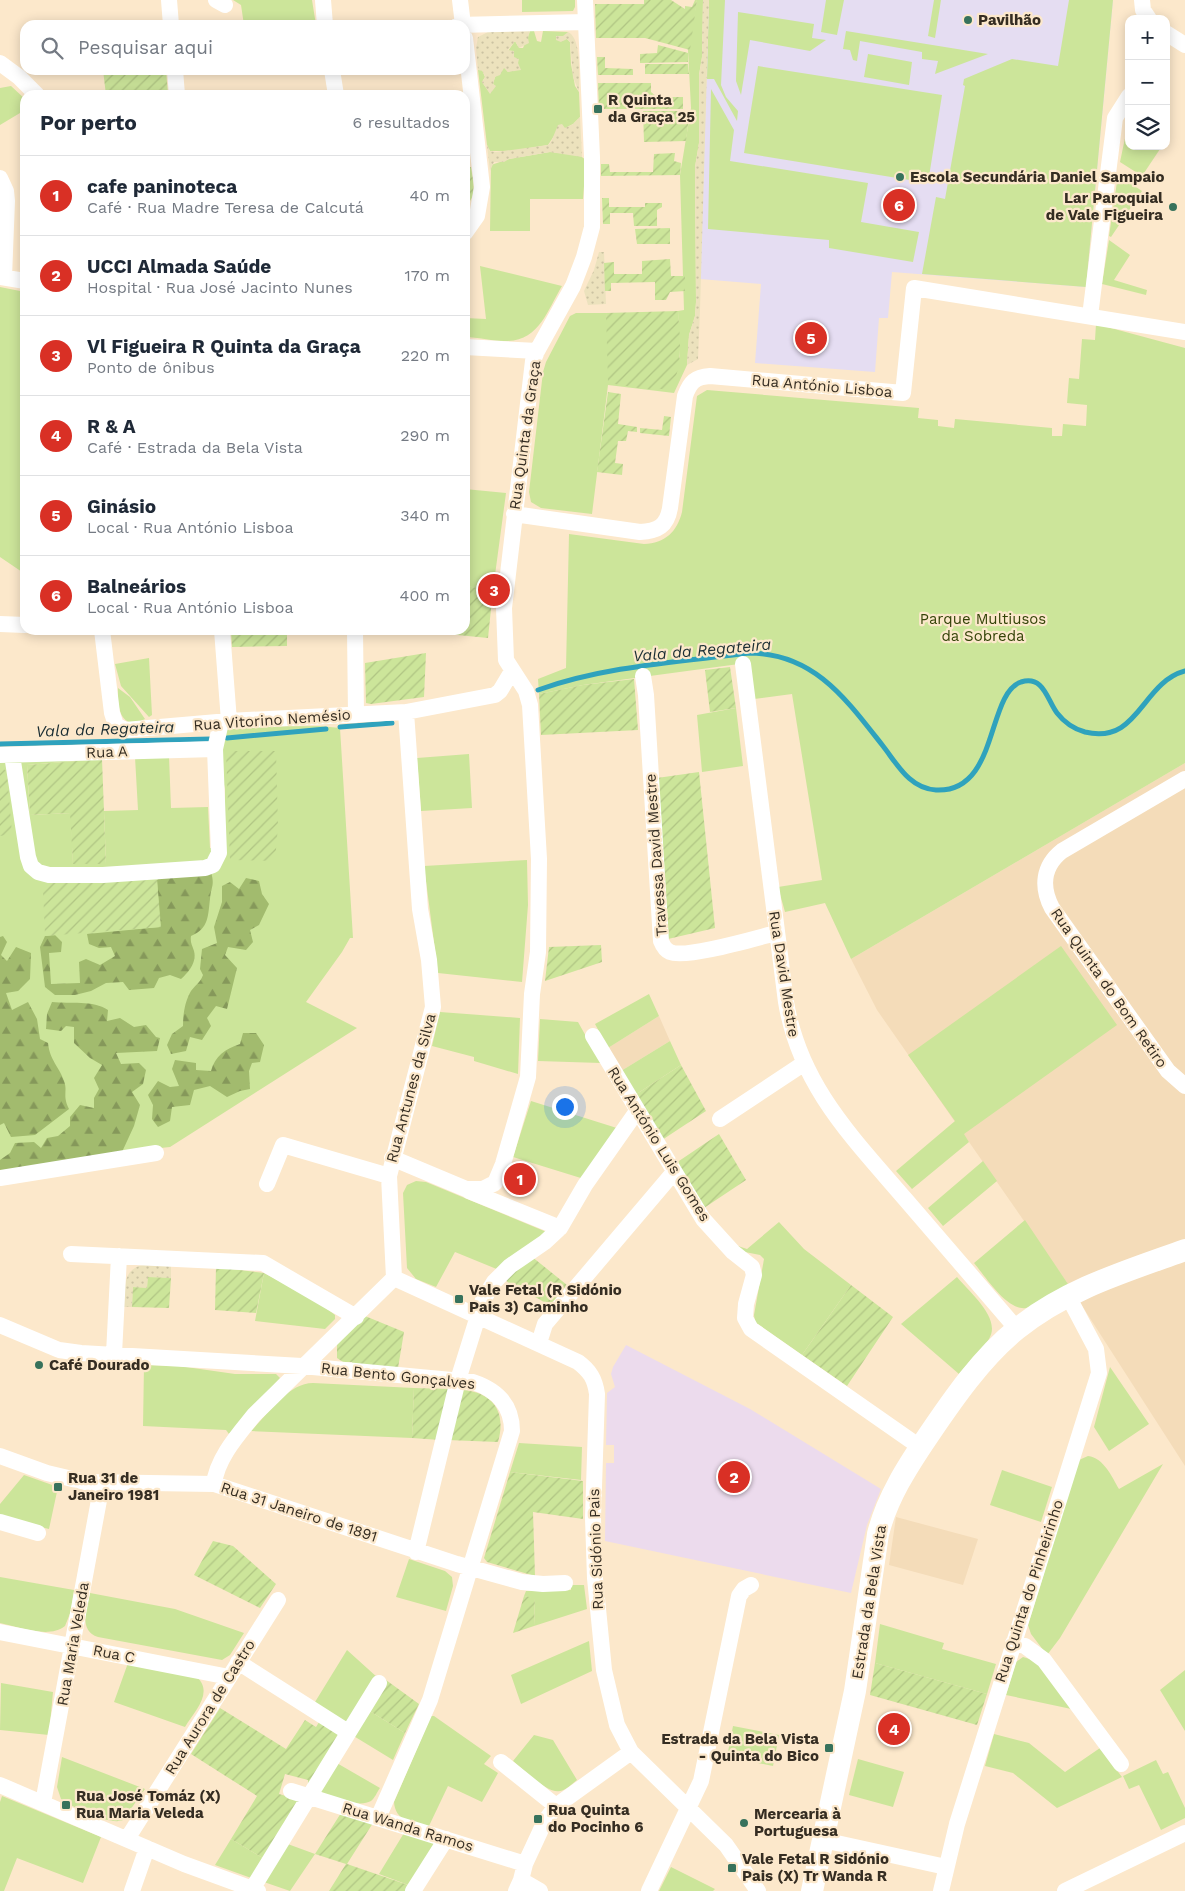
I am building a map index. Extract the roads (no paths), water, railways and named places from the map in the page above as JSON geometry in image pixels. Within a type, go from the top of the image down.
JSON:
[{"type":"street","points":[[169,0],[171,20]]},
{"type":"street","points":[[323,0],[325,20]]},
{"type":"street","points":[[460,0],[462,20]]},
{"type":"street","name":"Rua Quinta da Graça","points":[[466,1189],[483,1189],[495,1183],[503,1164],[528,1077],[532,994],[538,952],[539,859],[530,705],[526,691],[506,660],[504,615],[531,372],[537,351],[573,286],[592,227],[592,157],[586,0]]},
{"type":"street","points":[[1142,0],[1146,15]]},
{"type":"street","points":[[470,25],[586,22]]},
{"type":"street","points":[[1170,38],[1185,46]]},
{"type":"street","points":[[0,63],[19,76],[32,90]]},
{"type":"street","points":[[175,75],[177,90]]},
{"type":"street","points":[[333,75],[335,90]]},
{"type":"street","points":[[469,75],[482,187],[477,216],[470,226]]},
{"type":"street","points":[[1090,316],[1115,118],[1125,102]]},
{"type":"street","points":[[0,178],[6,191],[2,277],[20,280]]},
{"type":"street","name":"Rua António Lisboa","points":[[514,514],[640,532],[652,531],[663,527],[668,518],[670,508],[685,396],[689,384],[698,377],[710,376],[903,393],[914,288],[1185,332]]},
{"type":"street","points":[[470,347],[537,351]]},
{"type":"street","points":[[0,624],[20,625]]},
{"type":"street","name":"Rua Vitorino Nemésio","points":[[103,635],[112,713],[116,726],[125,730],[225,722],[406,712],[495,695],[500,691],[512,671]]},
{"type":"street","points":[[6,755],[28,857],[32,866],[38,872],[50,875],[103,875],[213,865],[218,853],[214,749],[225,722],[222,635]]},
{"type":"street","points":[[355,635],[356,714]]},
{"type":"street","name":"Rua David Mestre","points":[[743,664],[776,933],[789,1021],[803,1064],[830,1109],[1017,1329]]},
{"type":"street","name":"Travessa David Mestre","points":[[642,676],[646,695],[661,941],[664,947],[668,952],[686,954],[776,933]]},
{"type":"street","name":"Rua Antunes da Silva","points":[[394,1278],[389,1176],[392,1158],[433,1008],[429,960],[420,910],[406,712]]},
{"type":"street","name":"Rua A","points":[[6,755],[214,749]]},
{"type":"street","name":"Rua Quinta do Bom Retiro","points":[[1185,779],[1062,851],[1050,865],[1044,882],[1045,891],[1052,908],[1168,1071],[1185,1086]]},
{"type":"street","name":"Rua António Luis Gomes","points":[[593,1036],[704,1219],[733,1252],[752,1266],[754,1274],[746,1304],[745,1318],[751,1329],[920,1447]]},
{"type":"street","points":[[720,1119],[803,1064]]},
{"type":"street","points":[[416,1552],[458,1380],[483,1300],[494,1282],[510,1266],[545,1242],[560,1228],[585,1185],[637,1111]]},
{"type":"street","points":[[267,1184],[283,1145],[389,1176]]},
{"type":"street","points":[[0,1178],[156,1153]]},
{"type":"street","points":[[392,1158],[560,1228]]},
{"type":"street","points":[[539,1344],[545,1324],[674,1172]]},
{"type":"street","name":"Estrada da Bela Vista","points":[[812,1891],[855,1691],[882,1518],[898,1483],[920,1447],[962,1390],[1017,1329],[1068,1296],[1103,1280],[1185,1250]]},
{"type":"street","points":[[71,1254],[263,1263],[356,1317]]},
{"type":"street","points":[[114,1354],[119,1256]]},
{"type":"street","points":[[214,1484],[218,1465],[239,1434],[302,1366],[356,1317],[394,1278]]},
{"type":"street","name":"Rua Sidónio Pais","points":[[394,1278],[578,1362],[588,1370],[595,1382],[594,1548],[604,1670],[617,1724],[631,1752],[726,1845],[758,1891]]},
{"type":"street","name":"Rua Quinta do Pinheirinho","points":[[941,1891],[956,1824],[1098,1373],[1096,1348],[1068,1296]]},
{"type":"street","name":"Rua Bento Gonçalves","points":[[0,1325],[59,1350],[302,1366],[458,1380],[487,1386],[507,1406],[512,1418],[512,1431],[430,1700],[378,1818]]},
{"type":"street","name":"Rua 31 Janeiro de 1891","points":[[0,1456],[66,1478],[102,1484],[214,1484],[416,1552],[522,1582],[543,1584],[565,1583]]},
{"type":"street","name":"Rua Maria Veleda","points":[[43,1803],[102,1484]]},
{"type":"street","points":[[0,1522],[38,1532]]},
{"type":"street","points":[[649,1891],[701,1781],[739,1596],[744,1589],[751,1585]]},
{"type":"street","name":"Rua Aurora de Castro","points":[[127,1839],[278,1600]]},
{"type":"street","name":"Rua C","points":[[0,1632],[229,1677]]},
{"type":"street","points":[[1013,1643],[1025,1646],[1044,1660],[1121,1764]]},
{"type":"street","points":[[238,1662],[348,1732]]},
{"type":"street","points":[[0,1785],[147,1848],[254,1890],[309,1796],[379,1683]]},
{"type":"street","points":[[521,1878],[545,1822],[556,1806],[631,1752]]},
{"type":"street","points":[[501,1762],[556,1806]]},
{"type":"street","name":"Rua Wanda Ramos","points":[[291,1791],[446,1839],[521,1878],[540,1891]]},
{"type":"street","points":[[1066,1891],[1185,1833]]},
{"type":"street","points":[[413,1891],[446,1839]]},
{"type":"street","points":[[823,1840],[946,1867]]},
{"type":"street","points":[[132,1891],[147,1848]]},
{"type":"waterway","name":"Vala da Regateira","points":[[538,690],[589,675],[642,666],[749,653],[772,655],[792,661],[810,670],[826,682],[856,712],[899,768],[911,780],[927,789],[936,790],[956,787],[971,776],[989,742],[1002,704],[1010,690],[1021,682],[1029,681],[1040,685],[1057,713],[1070,725],[1085,732],[1103,734],[1117,730],[1129,722],[1158,687],[1170,678],[1185,671]]},
{"type":"waterway","points":[[340,727],[392,723]]},
{"type":"waterway","points":[[227,738],[326,729]]},
{"type":"waterway","name":"Vala da Regateira","points":[[0,744],[211,739]]},
{"type":"place","name":"Pavilhão","points":[[968,20]]},
{"type":"place","name":"R Quinta da Graça 25","points":[[598,109]]},
{"type":"place","name":"Escola Secundária Daniel Sampaio","points":[[900,177]]},
{"type":"place","name":"Balneários","points":[[899,205]]},
{"type":"place","name":"Lar Paroquial de Vale Figueira","points":[[1173,207]]},
{"type":"place","name":"Ginásio","points":[[811,338]]},
{"type":"place","name":"Vl Figueira R Quinta da Graça","points":[[494,590]]},
{"type":"place","name":"cafe paninoteca","points":[[520,1179]]},
{"type":"place","name":"Vale Fetal (R Sidónio Pais 3) Caminho","points":[[459,1299]]},
{"type":"place","name":"Café Dourado","points":[[39,1365]]},
{"type":"place","name":"UCCI Almada Saúde","points":[[734,1477]]},
{"type":"place","name":"Rua 31 de Janeiro 1981","points":[[58,1487]]},
{"type":"place","name":"R & A","points":[[894,1729]]},
{"type":"place","name":"Estrada da Bela Vista - Quinta do Bico","points":[[829,1748]]},
{"type":"place","name":"Rua José Tomáz (X) Rua Maria Veleda","points":[[66,1805]]},
{"type":"place","name":"Rua Quinta do Pocinho 6","points":[[538,1819]]},
{"type":"place","name":"Mercearia à Portuguesa","points":[[744,1823]]},
{"type":"place","name":"Vale Fetal R Sidónio Pais (X) Tr Wanda R","points":[[732,1868]]},
{"type":"park label","name":"Parque Multiusos da Sobreda","points":[[983,628]]}]
